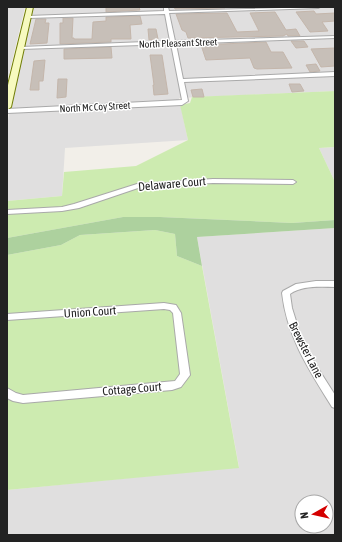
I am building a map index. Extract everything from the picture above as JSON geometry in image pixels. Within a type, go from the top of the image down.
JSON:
[{"type":"street","points":[[7,107],[8,92],[21,48],[30,7]]},
{"type":"street","points":[[28,17],[166,10],[318,7]]},
{"type":"street","points":[[166,10],[181,81],[335,74]]},
{"type":"street","name":"North Pleasant Street","points":[[21,48],[335,37]]},
{"type":"street","name":"North Mc Coy Street","points":[[7,111],[183,102],[185,99],[181,81]]},
{"type":"street","name":"Delaware Court","points":[[7,212],[62,209],[76,206],[137,186],[155,184],[220,180],[293,182]]},
{"type":"street","name":"Brewster Lane","points":[[335,284],[299,286],[291,288],[286,293],[287,308],[291,324],[308,359],[335,404]]},
{"type":"street","name":"Union Court","points":[[7,317],[164,306],[173,308]]},
{"type":"street","name":"Cottage Court","points":[[7,392],[13,397],[23,399],[172,386],[178,384],[185,374],[177,313],[173,308]]},
{"type":"shaded area","points":[[7,7],[25,7],[7,82]]},
{"type":"shaded area","points":[[32,7],[335,7],[335,91],[179,98],[188,140],[65,148],[62,196],[7,201],[7,125]]},
{"type":"shaded area","points":[[335,147],[335,182],[319,148]]},
{"type":"shaded area","points":[[335,228],[335,535],[7,535],[7,490],[239,467],[197,237]]},
{"type":"green space","points":[[335,91],[335,147],[319,148],[335,182],[335,220],[292,223],[160,217],[123,217],[7,238],[7,201],[62,196],[64,172],[136,166],[188,140],[180,105],[190,103],[192,97]]},
{"type":"green space","points":[[123,217],[160,217],[292,223],[335,220],[335,228],[197,237],[202,266],[177,256],[175,234],[155,230],[80,235],[61,245],[7,255],[7,238]]},
{"type":"green space","points":[[155,230],[175,234],[177,256],[202,266],[239,468],[7,490],[7,255],[61,245],[80,235]]},
{"type":"building","points":[[106,7],[139,7],[140,10],[106,12]]},
{"type":"building","points":[[174,7],[224,7],[225,8],[175,9]]},
{"type":"building","points":[[314,11],[316,14],[335,13],[335,21],[322,22],[328,31],[310,32],[296,12]]},
{"type":"building","points":[[275,12],[286,30],[296,29],[300,36],[288,36],[287,34],[283,36],[188,38],[186,32],[182,30],[176,14],[227,13],[237,32],[259,31],[250,13]]},
{"type":"building","points":[[140,16],[142,24],[130,25],[131,39],[111,39],[111,42],[60,44],[60,23],[63,23],[63,18],[73,18],[72,38],[92,39],[93,22],[106,21],[106,17]]},
{"type":"building","points":[[36,19],[46,19],[45,23],[49,23],[47,43],[30,44]]},
{"type":"building","points":[[148,29],[156,29],[158,39],[149,40]]},
{"type":"building","points":[[291,41],[304,41],[308,47],[296,48]]},
{"type":"building","points":[[266,42],[271,52],[283,52],[292,68],[257,69],[254,68],[250,58],[206,60],[201,45]]},
{"type":"building","points":[[111,47],[112,58],[64,59],[64,49]]},
{"type":"building","points":[[335,48],[335,66],[321,67],[311,49]]},
{"type":"building","points":[[150,55],[162,55],[168,94],[154,95]]},
{"type":"building","points":[[45,60],[43,81],[39,81],[39,90],[30,90],[34,61]]},
{"type":"building","points":[[316,64],[320,71],[310,72],[306,65]]},
{"type":"building","points":[[58,79],[67,79],[66,97],[57,98]]},
{"type":"building","points":[[289,84],[300,84],[304,91],[292,92]]},
{"type":"building","points":[[202,89],[204,97],[193,97],[191,90]]}]
